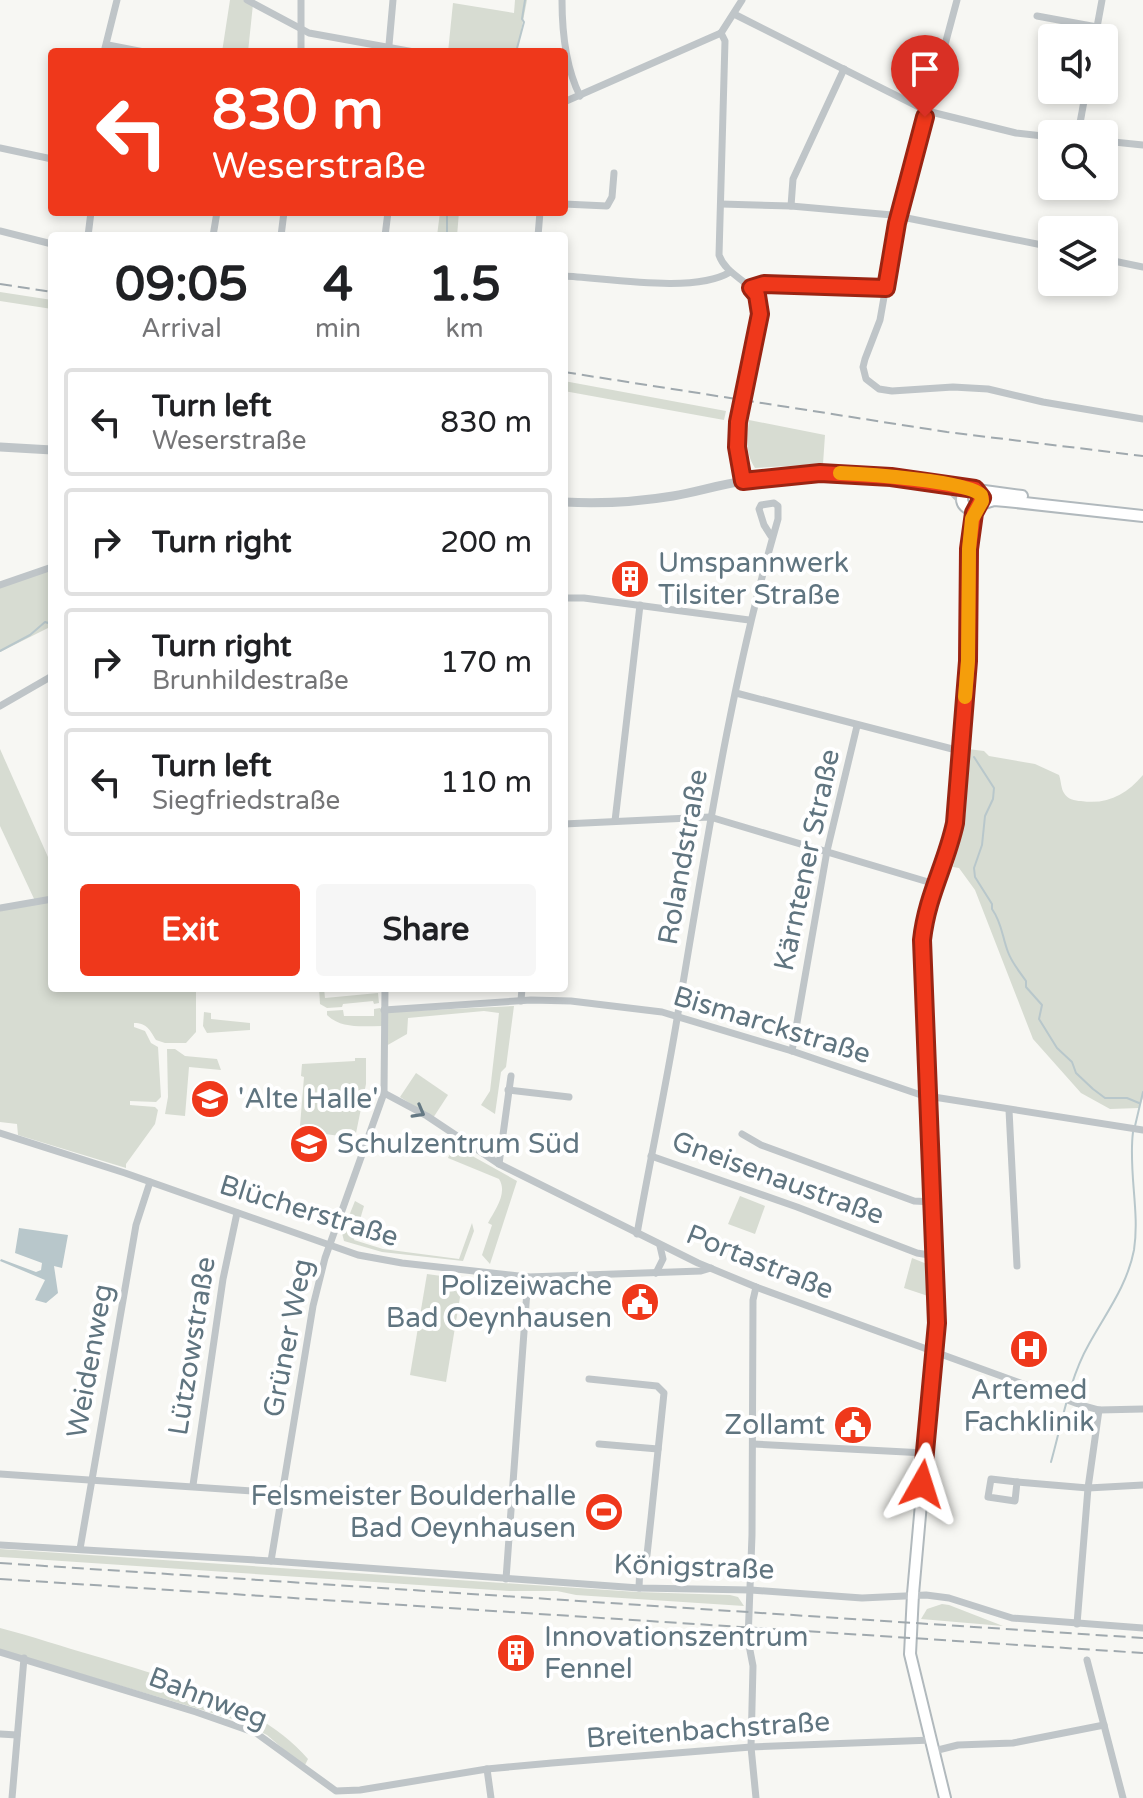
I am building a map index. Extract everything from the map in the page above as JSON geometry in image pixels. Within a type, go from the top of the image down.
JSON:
[{"type":"main road","points":[[945,1798],[911,1665],[913,1594],[936,1353],[930,1097],[922,940],[927,907],[950,846],[955,823],[968,661],[969,549],[972,519],[982,498],[973,489]]},
{"type":"main road","points":[[969,549],[962,495],[973,489],[1079,508]]},
{"type":"main road","points":[[963,503],[969,509],[994,500],[1143,516]]},
{"type":"street","points":[[106,48],[117,0]]},
{"type":"street","points":[[247,0],[303,27],[309,33],[400,48]]},
{"type":"street","points":[[301,0],[301,48]]},
{"type":"street","points":[[389,45],[393,0]]},
{"type":"street","points":[[562,0],[570,64],[580,96]]},
{"type":"street","points":[[568,100],[721,33],[742,0]]},
{"type":"street","points":[[957,0],[899,216],[880,320],[863,367],[866,379],[874,386],[892,391],[953,387],[988,389],[1143,419]]},
{"type":"street","points":[[1098,24],[1102,0]]},
{"type":"street","points":[[734,14],[927,111],[1038,135]]},
{"type":"street","points":[[1037,16],[1081,24]]},
{"type":"street","points":[[721,33],[725,41],[719,255],[723,266],[757,295],[760,314],[738,422],[737,447],[743,481]]},
{"type":"street","points":[[791,206],[793,179],[844,69]]},
{"type":"street","points":[[1118,142],[1143,145]]},
{"type":"street","points":[[0,148],[48,158]]},
{"type":"street","points":[[568,204],[607,206],[612,197],[614,173]]},
{"type":"street","points":[[721,204],[791,206],[899,216],[1038,244]]},
{"type":"street","points":[[0,231],[48,243]]},
{"type":"street","points":[[1118,262],[1143,267]]},
{"type":"street","points":[[568,276],[687,283],[708,281],[730,272]]},
{"type":"street","points":[[751,288],[764,284],[886,288]]},
{"type":"street","points":[[0,447],[48,450]]},
{"type":"street","points":[[568,502],[650,499],[743,481],[820,473],[973,489]]},
{"type":"street","points":[[870,476],[952,491],[963,503]]},
{"type":"street","name":"Rolandstraße","points":[[637,1234],[678,1016],[710,817],[749,620],[768,558],[771,536]]},
{"type":"street","points":[[0,585],[48,568]]},
{"type":"street","points":[[568,598],[749,620]]},
{"type":"street","points":[[615,821],[640,605]]},
{"type":"street","points":[[0,706],[48,678]]},
{"type":"street","points":[[736,693],[960,751]]},
{"type":"street","name":"Kärntener Straße","points":[[792,1051],[827,851],[857,726]]},
{"type":"street","points":[[568,824],[710,817],[935,884]]},
{"type":"street","points":[[0,908],[48,900]]},
{"type":"street","name":"Grüner Weg","points":[[271,1561],[313,1306],[330,1246],[384,1093],[385,992]]},
{"type":"street","points":[[521,1001],[522,992]]},
{"type":"street","name":"Bismarckstraße","points":[[384,1010],[521,1001],[571,1001],[678,1016],[930,1097],[1142,1130]]},
{"type":"street","points":[[499,1164],[511,1076]]},
{"type":"street","points":[[508,1090],[569,1097]]},
{"type":"street","name":"Portastraße","points":[[384,1093],[453,1132],[499,1164],[660,1246],[756,1287],[1099,1410],[1143,1409]]},
{"type":"street","points":[[1009,1110],[1017,1266]]},
{"type":"street","name":"Blücherstraße","points":[[0,1133],[358,1255],[528,1277],[701,1271],[711,1268]]},
{"type":"street","points":[[742,1134],[761,1145],[914,1201],[933,1202]]},
{"type":"street","name":"Gneisenaustraße","points":[[651,1156],[917,1253],[935,1256]]},
{"type":"street","name":"Weidenweg","points":[[80,1549],[136,1225],[150,1182]]},
{"type":"street","name":"Lützowstraße","points":[[193,1485],[223,1279],[237,1213]]},
{"type":"street","points":[[656,1273],[663,1259],[660,1246]]},
{"type":"street","points":[[506,1579],[528,1277]]},
{"type":"street","points":[[756,1287],[753,1300],[748,1640],[753,1666],[751,1747],[756,1798]]},
{"type":"street","points":[[589,1379],[657,1386],[664,1393],[647,1555],[640,1564],[639,1588]]},
{"type":"street","points":[[1077,1624],[1088,1488],[1099,1410]]},
{"type":"street","points":[[599,1444],[658,1449]]},
{"type":"street","points":[[753,1444],[925,1453]]},
{"type":"street","points":[[0,1474],[282,1493]]},
{"type":"street","points":[[1017,1482],[1015,1501],[988,1497],[991,1479],[1088,1488],[1143,1485]]},
{"type":"street","name":"Königstraße","points":[[0,1545],[639,1588],[751,1590],[862,1598],[913,1594],[949,1598],[1012,1618],[1143,1628]]},
{"type":"street","name":"Bahnweg","points":[[0,1652],[256,1733],[336,1791],[360,1790],[487,1769]]},
{"type":"street","points":[[12,1798],[24,1658]]},
{"type":"street","points":[[1087,1660],[1123,1798]]},
{"type":"street","name":"Breitenbachstraße","points":[[487,1769],[751,1747],[1013,1743],[1104,1725]]},
{"type":"street","points":[[0,1734],[17,1735]]},
{"type":"street","points":[[487,1769],[491,1798]]},
{"type":"shaded area","points":[[230,0],[253,4],[248,48],[223,48]]},
{"type":"shaded area","points":[[515,0],[527,0],[518,48],[448,48],[453,3],[514,13]]},
{"type":"shaded area","points":[[440,216],[459,216],[457,232],[438,232]]},
{"type":"shaded area","points":[[0,292],[48,299],[48,308],[0,301]]},
{"type":"shaded area","points":[[568,382],[726,411],[724,420],[568,392]]},
{"type":"shaded area","points":[[749,420],[825,435],[823,464],[755,468],[748,451]]},
{"type":"shaded area","points":[[48,565],[48,628],[0,652],[0,582]]},
{"type":"shaded area","points":[[0,749],[48,857],[48,992],[196,992],[196,1032],[186,1043],[156,1040],[145,1026],[134,1023],[134,1027],[145,1031],[151,1043],[158,1047],[161,1097],[156,1102],[130,1101],[130,1105],[155,1107],[158,1110],[155,1124],[126,1168],[18,1135],[17,1124],[0,1122],[0,910],[36,903],[0,826]]},
{"type":"shaded area","points":[[968,749],[1035,764],[1059,775],[1065,795],[1076,801],[1108,800],[1130,788],[1143,775],[1143,1098],[1139,1108],[1110,1109],[1081,1093],[1033,1039],[975,890],[959,868],[953,867],[966,812]]},
{"type":"shaded area","points":[[319,992],[324,992],[325,998],[378,993],[379,1003],[374,1004],[373,1001],[327,1008],[320,1004]]},
{"type":"shaded area","points":[[514,1006],[506,1067],[501,1072],[495,1114],[481,1105],[490,1091],[499,1013],[484,1011],[408,1018],[407,1034],[386,1046],[388,1012]]},
{"type":"shaded area","points":[[380,1008],[383,1012],[382,1026],[345,1025],[327,1015],[327,1011],[343,1010],[344,1016],[374,1016],[374,1009]]},
{"type":"shaded area","points":[[204,1012],[211,1013],[211,1019],[250,1023],[250,1030],[207,1033],[203,1026]]},
{"type":"shaded area","points":[[167,1049],[175,1049],[185,1056],[217,1059],[221,1070],[189,1067],[185,1116],[165,1114],[168,1097]]},
{"type":"shaded area","points":[[355,1058],[366,1058],[366,1084],[355,1138],[310,1132],[308,1138],[299,1138],[304,1077],[301,1076],[302,1064],[355,1061]]},
{"type":"shaded area","points":[[416,1073],[448,1095],[433,1118],[400,1097]]},
{"type":"shaded area","points":[[449,1143],[517,1181],[490,1264],[482,1255],[492,1225],[488,1223],[501,1196],[501,1184],[499,1179],[448,1158],[451,1151]]},
{"type":"shaded area","points":[[740,1196],[765,1206],[755,1234],[728,1224]]},
{"type":"shaded area","points":[[355,1201],[364,1206],[354,1240],[383,1249],[459,1259],[472,1223],[474,1231],[463,1261],[382,1252],[344,1241],[342,1233]]},
{"type":"shaded area","points":[[19,1228],[68,1235],[62,1268],[54,1266],[58,1293],[46,1303],[35,1300],[45,1280],[0,1261],[36,1272],[41,1270],[42,1263],[15,1253]]},
{"type":"shaded area","points":[[912,1258],[927,1264],[928,1296],[904,1288]]},
{"type":"shaded area","points":[[427,1274],[463,1279],[446,1382],[410,1375]]},
{"type":"shaded area","points":[[0,1549],[637,1592],[730,1595],[738,1597],[744,1606],[576,1595],[557,1591],[509,1591],[0,1557]]},
{"type":"shaded area","points":[[942,1604],[1003,1626],[921,1619],[927,1609]]},
{"type":"shaded area","points":[[0,1628],[151,1673],[209,1694],[264,1722],[288,1739],[308,1759],[304,1767],[267,1735],[236,1720],[0,1650]]},
{"type":"waterway","points":[[517,48],[524,22],[525,0]]},
{"type":"waterway","points":[[447,216],[447,232]]},
{"type":"waterway","points":[[0,651],[48,623]]},
{"type":"waterway","points":[[974,757],[994,788],[993,799],[985,816],[982,845],[974,868],[975,877],[992,904],[1006,946],[1026,981],[1026,987],[1042,1005],[1039,1019],[1057,1048],[1072,1062],[1076,1073],[1093,1089],[1105,1098],[1127,1098],[1139,1103]]},
{"type":"waterway","points":[[1135,1126],[1143,1092]]},
{"type":"waterway","points":[[1051,1462],[1076,1372],[1131,1263],[1135,1235],[1133,1132]]},
{"type":"railway","points":[[0,284],[48,291]]},
{"type":"railway","points":[[568,373],[947,432],[1143,456]]},
{"type":"railway","points":[[0,1563],[1143,1638]]},
{"type":"railway","points":[[0,1579],[1143,1653]]},
{"type":"slow traffic","points":[[840,473],[954,485],[980,492],[982,501],[972,519],[969,549],[965,697]]},
{"type":"place","name":"Umspannwerk Tilsiter Straße","points":[[630,579]]},
{"type":"place","name":"'Alte Halle'","points":[[210,1099]]},
{"type":"place","name":"Schulzentrum Süd","points":[[309,1144]]},
{"type":"place","name":"Polizeiwache Bad Oeynhausen","points":[[640,1302]]},
{"type":"place","name":"Artemed Fachklinik","points":[[1029,1349]]},
{"type":"place","name":"Zollamt","points":[[853,1425]]},
{"type":"place","name":"Felsmeister Boulderhalle Bad Oeynhausen","points":[[604,1512]]},
{"type":"place","name":"Innovationszentrum Fennel","points":[[516,1653]]},
{"type":"route","points":[[922,1484],[937,1323],[922,940],[930,895],[950,846],[955,823],[968,661],[969,549],[972,519],[982,498],[975,489],[857,474],[820,473],[743,481],[737,447],[738,422],[760,314],[757,295],[751,288],[764,284],[886,288],[897,223],[925,117]]}]
